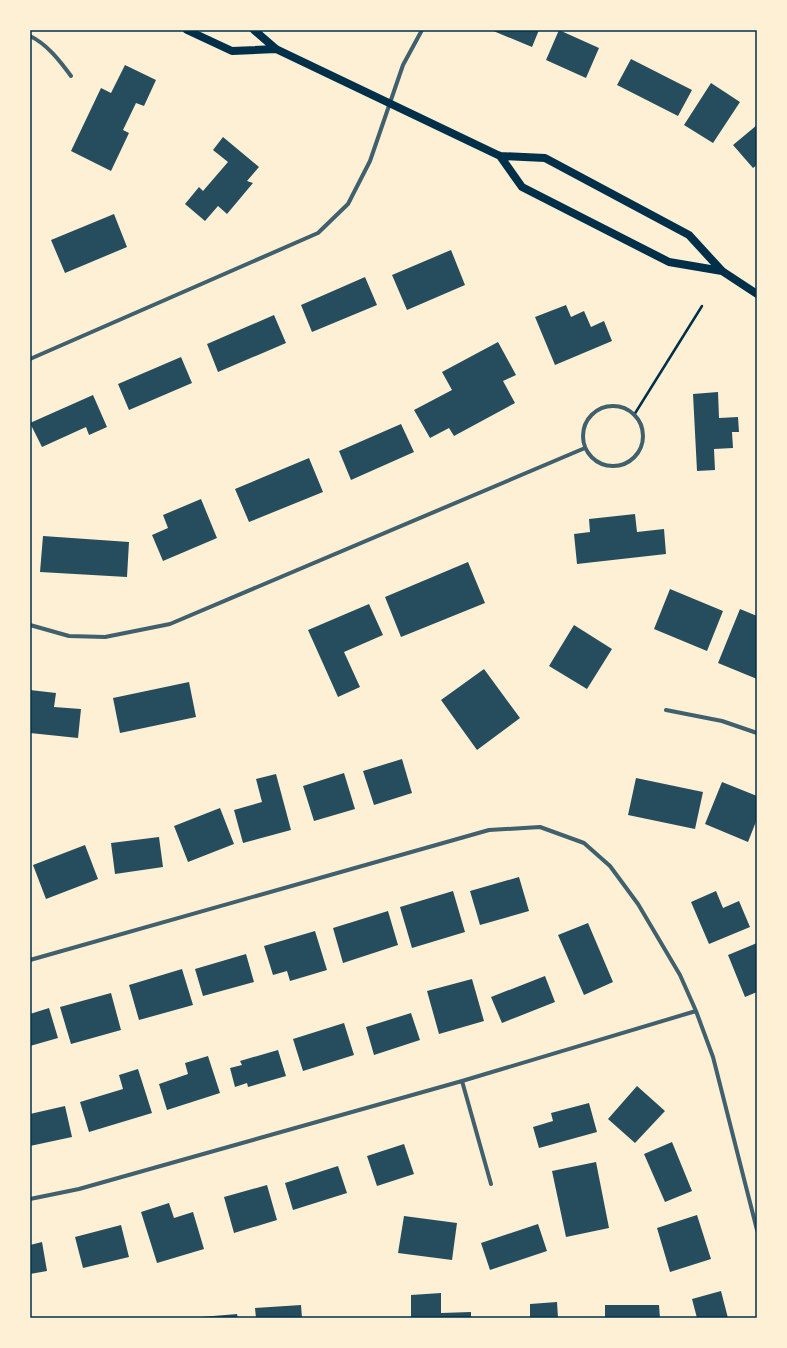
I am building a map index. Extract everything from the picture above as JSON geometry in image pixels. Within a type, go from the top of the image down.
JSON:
[{"type":"main road","points":[[187,30],[232,51],[276,49]]},
{"type":"main road","points":[[254,30],[276,49],[390,102],[500,156],[546,158],[689,235],[722,270],[757,294]]},
{"type":"main road","points":[[500,156],[522,187],[529,191],[669,262],[722,270]]},
{"type":"street","points":[[30,359],[318,233],[348,204],[370,161],[408,53],[422,30]]},
{"type":"street","points":[[30,36],[36,38],[58,59],[71,76]]},
{"type":"street","points":[[606,407],[625,409],[634,415],[640,423],[642,437],[639,450],[633,458],[625,464],[606,466],[597,462],[590,456],[585,448],[583,437],[584,427],[596,412],[606,407]]},
{"type":"street","points":[[30,625],[69,636],[105,637],[170,624],[585,448]]},
{"type":"street","points":[[666,710],[722,721],[757,733]]},
{"type":"street","points":[[30,960],[489,830],[540,827],[584,843],[610,866],[638,904],[680,975],[696,1011],[712,1057],[757,1230]]},
{"type":"street","points":[[30,1199],[79,1189],[462,1081],[696,1011]]},
{"type":"street","points":[[462,1081],[491,1184]]},
{"type":"path","points":[[634,415],[702,306]]},
{"type":"building","points":[[491,30],[539,30],[532,47]]},
{"type":"building","points":[[559,30],[599,48],[586,78],[546,60]]},
{"type":"building","points":[[631,59],[692,90],[678,116],[617,85]]},
{"type":"building","points":[[125,65],[156,80],[144,106],[136,103],[123,130],[129,133],[111,171],[71,151],[101,88],[111,93]]},
{"type":"building","points":[[711,83],[740,102],[713,143],[684,125]]},
{"type":"building","points":[[757,125],[757,165],[753,168],[733,145]]},
{"type":"building","points":[[223,137],[259,167],[247,181],[253,183],[227,214],[218,206],[205,221],[185,204],[199,187],[203,191],[228,162],[213,150]]},
{"type":"building","points":[[114,214],[127,247],[65,273],[51,240]]},
{"type":"building","points":[[451,250],[465,285],[407,310],[392,275]]},
{"type":"building","points":[[365,277],[377,305],[312,332],[301,305]]},
{"type":"building","points":[[566,305],[571,317],[584,311],[591,327],[604,321],[612,341],[555,365],[535,317]]},
{"type":"building","points":[[274,315],[286,343],[218,372],[207,344]]},
{"type":"building","points":[[498,342],[516,375],[503,381],[515,403],[454,436],[449,428],[430,438],[414,410],[452,390],[442,372]]},
{"type":"building","points":[[181,357],[192,383],[129,410],[118,384]]},
{"type":"building","points":[[718,392],[719,418],[738,417],[739,432],[732,432],[733,448],[714,449],[715,470],[697,471],[693,394]]},
{"type":"building","points":[[93,395],[107,427],[89,435],[86,427],[42,447],[30,423]]},
{"type":"building","points":[[401,424],[414,452],[351,480],[339,451]]},
{"type":"building","points":[[309,458],[323,492],[249,522],[235,489]]},
{"type":"building","points":[[201,499],[217,538],[163,561],[152,535],[168,528],[163,515]]},
{"type":"building","points":[[635,514],[637,532],[664,529],[666,554],[577,564],[574,534],[590,532],[589,519]]},
{"type":"building","points":[[43,536],[129,542],[127,577],[40,572]]},
{"type":"building","points":[[468,562],[485,603],[401,637],[385,597]]},
{"type":"building","points":[[670,589],[723,611],[707,651],[654,629]]},
{"type":"building","points":[[369,604],[383,635],[344,652],[360,687],[338,697],[308,630]]},
{"type":"building","points":[[740,609],[757,616],[757,679],[718,663]]},
{"type":"building","points":[[574,625],[612,649],[587,689],[549,666]]},
{"type":"building","points":[[484,669],[520,718],[477,750],[441,700]]},
{"type":"building","points":[[189,682],[196,717],[120,733],[113,698]]},
{"type":"building","points":[[30,690],[56,693],[54,707],[81,709],[78,738],[30,733]]},
{"type":"building","points":[[402,759],[412,793],[374,805],[363,771]]},
{"type":"building","points":[[344,773],[355,809],[314,821],[303,786]]},
{"type":"building","points":[[276,774],[291,830],[243,843],[234,810],[262,802],[256,779]]},
{"type":"building","points":[[636,778],[703,792],[695,829],[628,815]]},
{"type":"building","points":[[722,782],[757,796],[757,819],[748,842],[705,824]]},
{"type":"building","points":[[220,808],[234,844],[188,862],[174,826]]},
{"type":"building","points":[[159,837],[163,867],[115,874],[111,843]]},
{"type":"building","points":[[85,845],[98,879],[46,899],[33,865]]},
{"type":"building","points":[[519,877],[529,911],[480,925],[470,891]]},
{"type":"building","points":[[453,891],[465,932],[412,948],[400,907]]},
{"type":"building","points":[[716,891],[723,908],[739,901],[750,927],[709,944],[691,902]]},
{"type":"building","points":[[388,911],[398,945],[343,963],[333,928]]},
{"type":"building","points":[[588,923],[613,982],[584,995],[558,935]]},
{"type":"building","points":[[315,931],[327,970],[290,981],[287,971],[273,975],[264,946]]},
{"type":"building","points":[[757,943],[757,992],[745,997],[728,955]]},
{"type":"building","points":[[246,954],[254,982],[203,996],[195,969]]},
{"type":"building","points":[[182,969],[193,1005],[139,1020],[129,985]]},
{"type":"building","points":[[545,976],[555,1002],[502,1023],[491,997]]},
{"type":"building","points":[[472,979],[484,1021],[439,1034],[427,991]]},
{"type":"building","points":[[111,993],[121,1030],[71,1044],[60,1007]]},
{"type":"building","points":[[49,1008],[58,1038],[30,1046],[30,1014]]},
{"type":"building","points":[[411,1013],[420,1040],[374,1055],[366,1027]]},
{"type":"building","points":[[344,1023],[354,1055],[303,1071],[293,1039]]},
{"type":"building","points":[[278,1050],[286,1076],[248,1087],[247,1083],[235,1087],[230,1068],[242,1065],[240,1061]]},
{"type":"building","points":[[208,1056],[220,1093],[167,1110],[159,1084],[188,1074],[185,1063]]},
{"type":"building","points":[[138,1069],[152,1113],[89,1132],[80,1102],[123,1089],[119,1075]]},
{"type":"building","points":[[637,1086],[665,1111],[635,1143],[608,1119]]},
{"type":"building","points":[[589,1103],[597,1132],[539,1148],[533,1127],[553,1121],[551,1113]]},
{"type":"building","points":[[65,1106],[72,1137],[30,1146],[30,1114]]},
{"type":"building","points":[[672,1142],[692,1191],[665,1202],[644,1154]]},
{"type":"building","points":[[404,1144],[414,1174],[377,1186],[367,1156]]},
{"type":"building","points":[[596,1162],[609,1228],[566,1237],[552,1171]]},
{"type":"building","points":[[338,1166],[347,1193],[293,1210],[285,1183]]},
{"type":"building","points":[[267,1185],[277,1220],[234,1233],[224,1197]]},
{"type":"building","points":[[169,1203],[174,1218],[193,1212],[204,1249],[157,1263],[141,1212]]},
{"type":"building","points":[[697,1215],[711,1259],[670,1272],[657,1228]]},
{"type":"building","points":[[404,1216],[457,1223],[452,1260],[398,1253]]},
{"type":"building","points":[[538,1224],[547,1251],[490,1270],[481,1243]]},
{"type":"building","points":[[121,1225],[129,1257],[83,1268],[75,1237]]},
{"type":"building","points":[[42,1242],[47,1271],[30,1274],[30,1245]]},
{"type":"building","points":[[721,1291],[728,1318],[697,1318],[692,1299]]},
{"type":"building","points":[[441,1293],[441,1313],[471,1312],[471,1318],[411,1318],[411,1295]]},
{"type":"building","points":[[557,1302],[558,1318],[530,1318],[530,1304]]},
{"type":"building","points":[[301,1305],[302,1318],[256,1318],[255,1308]]},
{"type":"building","points":[[605,1305],[659,1305],[660,1318],[605,1318]]},
{"type":"building","points":[[237,1314],[238,1318],[201,1318],[201,1317]]}]
